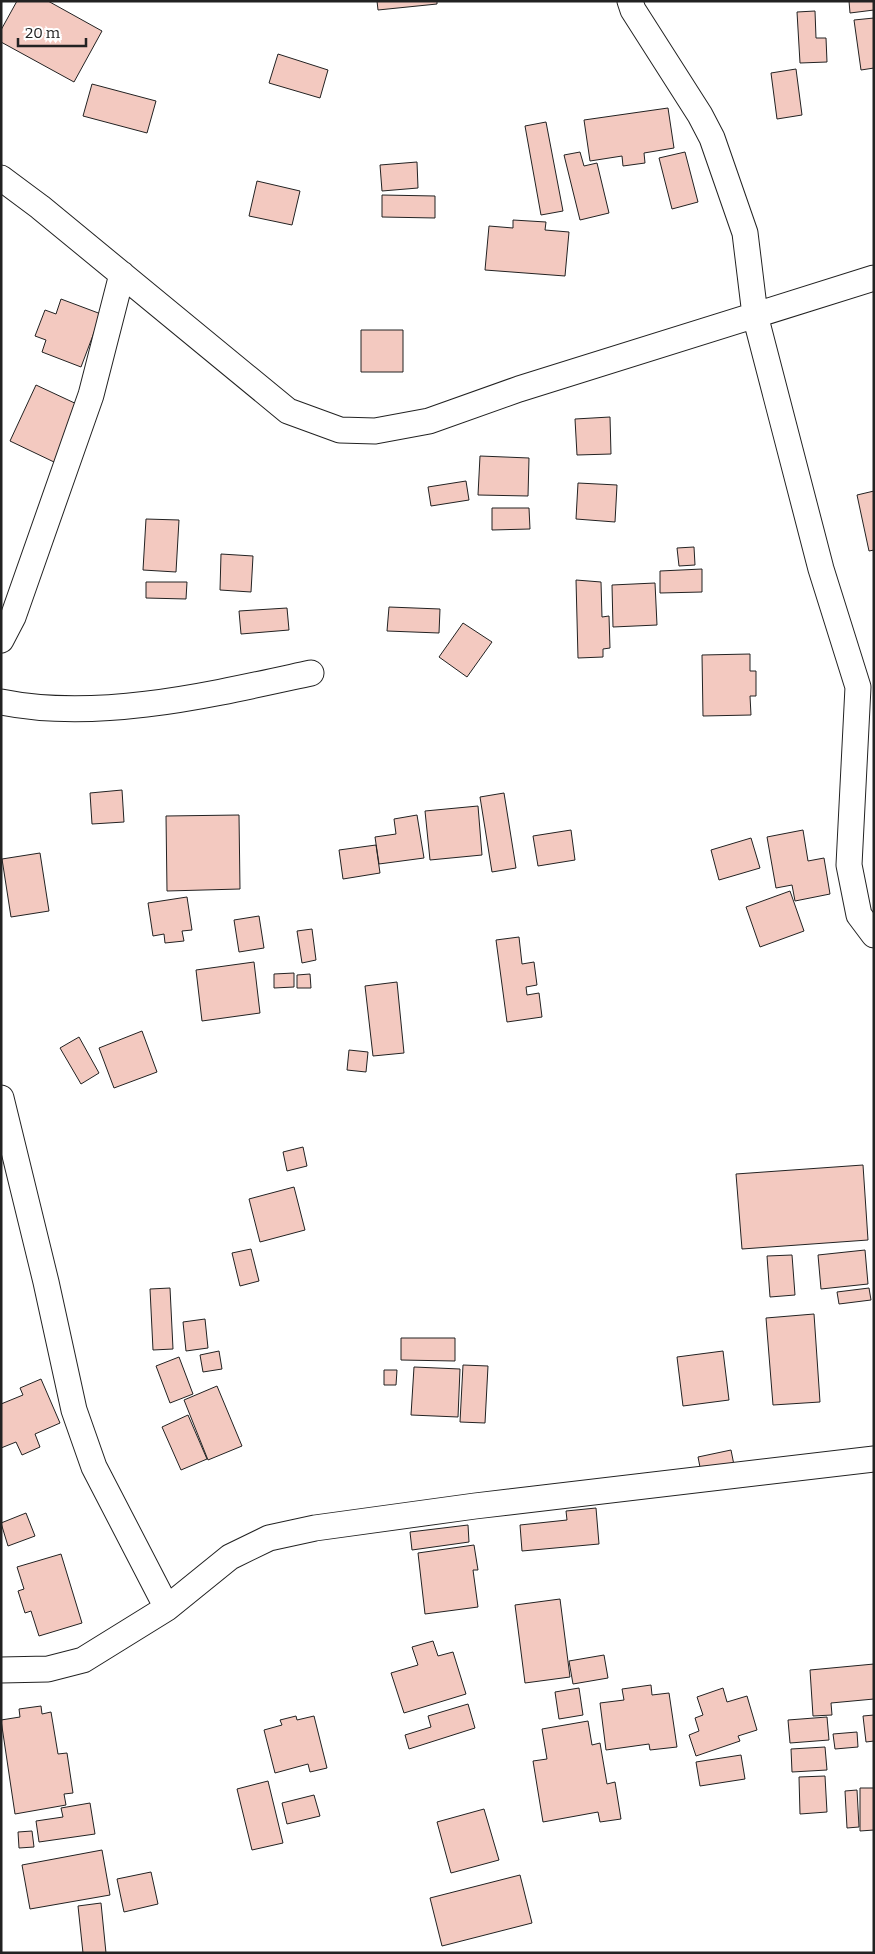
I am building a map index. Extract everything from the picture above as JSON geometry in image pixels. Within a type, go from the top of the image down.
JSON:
[{"type":"street","points":[[630,1],[712,138],[745,233],[755,315],[821,569],[866,686],[849,865],[859,915],[874,935]]},
{"type":"street","points":[[1,178],[122,274],[288,411],[340,430],[375,431],[429,421],[519,390],[874,278]]},
{"type":"street","points":[[1,640],[13,617],[91,395],[122,274]]},
{"type":"street","points":[[1,702],[33,708],[148,704],[206,696],[311,674]]},
{"type":"street","points":[[1,1098],[46,1282],[74,1410],[94,1467],[167,1608]]},
{"type":"street","points":[[1,1670],[48,1669],[83,1660],[167,1608],[230,1557],[269,1538],[315,1528],[475,1506],[874,1460]]},
{"type":"building","points":[[17,1],[48,1],[102,31],[74,82],[1,42],[1,30]]},
{"type":"building","points":[[377,1],[437,1],[437,4],[378,10]]},
{"type":"building","points":[[849,1],[874,1],[874,10],[850,13]]},
{"type":"building","points":[[815,11],[816,38],[826,38],[827,62],[800,63],[797,12]]},
{"type":"building","points":[[874,18],[874,68],[861,70],[854,20]]},
{"type":"building","points":[[278,54],[328,70],[320,98],[269,83]]},
{"type":"building","points":[[796,69],[802,115],[777,119],[771,73]]},
{"type":"building","points":[[92,84],[156,101],[147,133],[83,116]]},
{"type":"building","points":[[668,108],[674,148],[644,153],[645,163],[623,166],[622,156],[590,161],[584,120]]},
{"type":"building","points":[[546,122],[563,211],[541,215],[525,126]]},
{"type":"building","points":[[580,152],[584,166],[597,163],[609,213],[580,220],[564,155]]},
{"type":"building","points":[[685,152],[698,202],[672,209],[659,158]]},
{"type":"building","points":[[417,162],[418,188],[382,191],[380,165]]},
{"type":"building","points":[[257,181],[300,191],[292,225],[249,216]]},
{"type":"building","points":[[382,195],[435,196],[435,218],[382,217]]},
{"type":"building","points":[[513,220],[546,222],[545,230],[569,232],[565,276],[485,270],[489,226],[513,228]]},
{"type":"building","points":[[61,299],[101,314],[81,367],[42,352],[46,340],[35,336],[45,310],[56,314]]},
{"type":"building","points":[[361,330],[403,330],[403,372],[361,372]]},
{"type":"building","points":[[36,385],[81,406],[54,462],[10,441]]},
{"type":"building","points":[[610,417],[611,454],[577,455],[575,419]]},
{"type":"building","points":[[480,456],[529,458],[528,496],[478,495]]},
{"type":"building","points":[[466,481],[469,500],[431,506],[428,487]]},
{"type":"building","points":[[578,483],[617,485],[615,522],[576,519]]},
{"type":"building","points":[[874,491],[874,550],[869,551],[857,495]]},
{"type":"building","points":[[492,508],[529,508],[530,529],[492,530]]},
{"type":"building","points":[[146,519],[179,520],[176,572],[143,570]]},
{"type":"building","points":[[694,547],[695,565],[679,566],[677,548]]},
{"type":"building","points":[[221,554],[253,556],[251,592],[220,590]]},
{"type":"building","points":[[702,569],[702,592],[660,593],[660,571]]},
{"type":"building","points":[[576,580],[601,582],[602,617],[609,616],[610,648],[603,649],[603,657],[578,658]]},
{"type":"building","points":[[146,582],[187,582],[186,599],[146,598]]},
{"type":"building","points":[[655,583],[657,625],[613,627],[612,585]]},
{"type":"building","points":[[389,607],[440,609],[439,633],[387,631]]},
{"type":"building","points":[[287,608],[289,630],[241,634],[239,611]]},
{"type":"building","points":[[463,623],[492,642],[467,677],[439,657]]},
{"type":"building","points":[[750,654],[750,671],[756,671],[756,696],[750,696],[751,715],[703,716],[702,655]]},
{"type":"building","points":[[122,790],[124,822],[92,824],[90,793]]},
{"type":"building","points":[[504,793],[516,868],[492,872],[480,797]]},
{"type":"building","points":[[478,806],[482,855],[430,860],[425,811]]},
{"type":"building","points":[[239,815],[240,889],[167,891],[166,816]]},
{"type":"building","points":[[417,815],[424,858],[379,864],[375,837],[396,834],[394,819]]},
{"type":"building","points":[[571,830],[575,860],[538,866],[533,836]]},
{"type":"building","points":[[803,830],[808,861],[824,858],[830,894],[795,901],[792,885],[776,888],[767,837]]},
{"type":"building","points":[[751,838],[760,868],[719,880],[711,850]]},
{"type":"building","points":[[376,845],[380,873],[343,879],[339,850]]},
{"type":"building","points":[[40,853],[49,911],[11,917],[2,859]]},
{"type":"building","points":[[790,891],[804,931],[760,947],[746,907]]},
{"type":"building","points":[[187,897],[192,930],[182,931],[184,941],[165,943],[164,934],[153,936],[148,903]]},
{"type":"building","points":[[259,916],[264,948],[239,952],[234,920]]},
{"type":"building","points":[[312,929],[316,960],[302,963],[297,931]]},
{"type":"building","points":[[519,937],[522,964],[534,962],[537,985],[526,987],[527,995],[539,993],[542,1017],[507,1022],[496,940]]},
{"type":"building","points":[[254,962],[260,1013],[202,1021],[196,970]]},
{"type":"building","points":[[294,973],[294,987],[274,988],[274,974]]},
{"type":"building","points":[[310,974],[311,988],[297,988],[297,975]]},
{"type":"building","points":[[397,982],[404,1053],[373,1056],[365,986]]},
{"type":"building","points":[[142,1031],[157,1072],[114,1088],[99,1048]]},
{"type":"building","points":[[79,1037],[99,1073],[81,1084],[60,1048]]},
{"type":"building","points":[[349,1050],[368,1052],[366,1072],[347,1070]]},
{"type":"building","points":[[303,1147],[307,1166],[287,1171],[283,1152]]},
{"type":"building","points":[[863,1165],[868,1240],[742,1249],[736,1174]]},
{"type":"building","points":[[294,1187],[305,1230],[260,1242],[249,1199]]},
{"type":"building","points":[[251,1249],[259,1281],[240,1286],[232,1253]]},
{"type":"building","points":[[865,1250],[868,1284],[821,1289],[818,1255]]},
{"type":"building","points":[[792,1255],[795,1295],[770,1297],[767,1256]]},
{"type":"building","points":[[170,1288],[173,1349],[153,1350],[150,1289]]},
{"type":"building","points":[[869,1288],[871,1300],[839,1304],[837,1292]]},
{"type":"building","points":[[814,1314],[820,1402],[773,1405],[766,1318]]},
{"type":"building","points":[[205,1319],[208,1348],[186,1351],[183,1322]]},
{"type":"building","points":[[401,1338],[455,1338],[455,1361],[401,1360]]},
{"type":"building","points":[[219,1351],[222,1369],[203,1372],[200,1355]]},
{"type":"building","points":[[723,1351],[729,1400],[683,1406],[677,1357]]},
{"type":"building","points":[[179,1357],[193,1394],[170,1403],[156,1366]]},
{"type":"building","points":[[463,1365],[488,1366],[485,1423],[460,1422]]},
{"type":"building","points":[[414,1367],[460,1369],[458,1417],[411,1415]]},
{"type":"building","points":[[384,1370],[397,1370],[396,1385],[384,1385]]},
{"type":"building","points":[[41,1379],[60,1423],[35,1434],[40,1447],[22,1455],[16,1442],[1,1448],[1,1404],[23,1395],[20,1388]]},
{"type":"building","points":[[217,1386],[242,1446],[208,1460],[184,1400]]},
{"type":"building","points":[[188,1415],[207,1459],[181,1470],[162,1427]]},
{"type":"building","points":[[731,1450],[734,1465],[701,1472],[698,1457]]},
{"type":"building","points":[[596,1508],[599,1544],[522,1551],[520,1525],[567,1520],[566,1511]]},
{"type":"building","points":[[26,1513],[35,1536],[8,1546],[1,1523]]},
{"type":"building","points":[[468,1525],[469,1542],[412,1550],[410,1532]]},
{"type":"building","points":[[474,1545],[478,1570],[473,1570],[478,1607],[425,1614],[418,1553]]},
{"type":"building","points":[[61,1554],[82,1623],[39,1636],[31,1611],[25,1613],[18,1591],[24,1589],[17,1567]]},
{"type":"building","points":[[560,1599],[570,1677],[525,1683],[515,1605]]},
{"type":"building","points":[[433,1641],[438,1656],[453,1652],[466,1694],[404,1713],[391,1673],[418,1665],[412,1647]]},
{"type":"building","points":[[604,1655],[608,1678],[573,1684],[569,1661]]},
{"type":"building","points":[[874,1664],[874,1699],[831,1703],[832,1715],[813,1716],[810,1670]]},
{"type":"building","points":[[651,1685],[652,1695],[669,1693],[677,1747],[650,1750],[649,1744],[606,1750],[600,1703],[624,1700],[622,1689]]},
{"type":"building","points":[[579,1688],[583,1715],[559,1719],[555,1692]]},
{"type":"building","points":[[723,1688],[727,1702],[747,1696],[757,1730],[738,1736],[740,1741],[696,1756],[689,1735],[699,1731],[695,1718],[703,1715],[697,1697]]},
{"type":"building","points":[[468,1704],[475,1728],[409,1749],[405,1735],[431,1727],[428,1716]]},
{"type":"building","points":[[41,1706],[42,1714],[51,1712],[58,1754],[67,1753],[73,1793],[64,1794],[66,1805],[15,1814],[1,1720],[20,1717],[19,1709]]},
{"type":"building","points":[[874,1715],[874,1741],[866,1742],[863,1716]]},
{"type":"building","points":[[296,1716],[297,1720],[314,1716],[327,1768],[310,1772],[308,1764],[275,1773],[264,1730],[282,1725],[280,1720]]},
{"type":"building","points":[[827,1717],[829,1740],[790,1743],[788,1720]]},
{"type":"building","points":[[588,1721],[592,1745],[600,1743],[607,1784],[615,1782],[621,1819],[600,1822],[598,1812],[543,1822],[533,1761],[547,1759],[542,1729]]},
{"type":"building","points":[[857,1732],[858,1747],[835,1749],[833,1734]]},
{"type":"building","points":[[825,1747],[827,1770],[792,1772],[791,1749]]},
{"type":"building","points":[[741,1755],[745,1779],[700,1786],[696,1762]]},
{"type":"building","points":[[825,1776],[827,1812],[800,1814],[799,1777]]},
{"type":"building","points":[[268,1781],[283,1843],[252,1850],[237,1789]]},
{"type":"building","points":[[860,1788],[874,1788],[874,1830],[860,1831]]},
{"type":"building","points":[[857,1790],[859,1827],[847,1828],[845,1791]]},
{"type":"building","points":[[314,1795],[320,1816],[287,1824],[282,1803]]},
{"type":"building","points":[[90,1803],[95,1834],[39,1842],[36,1821],[63,1817],[61,1808]]},
{"type":"building","points":[[484,1809],[499,1860],[451,1873],[437,1822]]},
{"type":"building","points":[[32,1831],[34,1847],[19,1848],[18,1832]]},
{"type":"building","points":[[102,1850],[110,1895],[30,1909],[22,1865]]},
{"type":"building","points":[[151,1872],[158,1904],[124,1912],[117,1879]]},
{"type":"building","points":[[520,1875],[532,1923],[442,1946],[430,1898]]},
{"type":"building","points":[[101,1903],[106,1953],[83,1953],[78,1906]]}]
